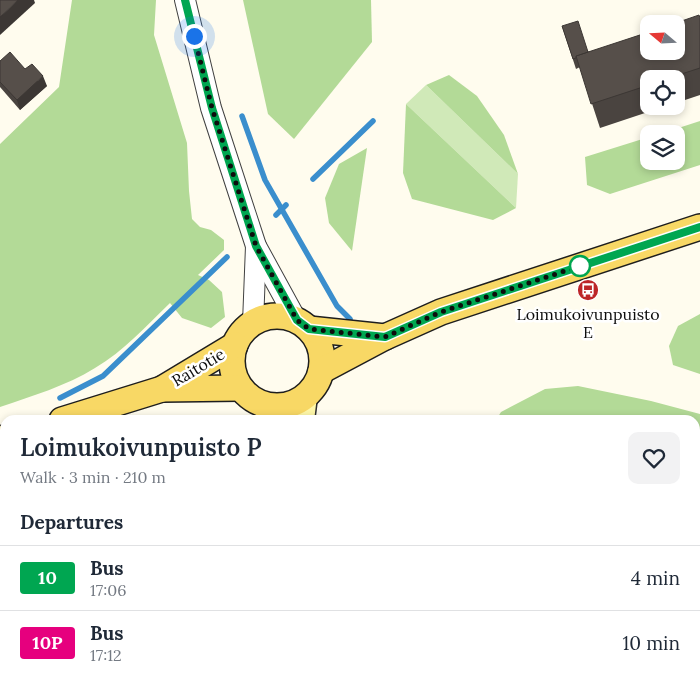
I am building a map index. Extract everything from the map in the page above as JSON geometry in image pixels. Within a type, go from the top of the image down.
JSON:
[{"type":"main road","points":[[321,371],[385,337],[441,312],[700,227]]},
{"type":"main road","points":[[303,325],[318,342],[322,356],[321,371],[316,385],[304,408],[293,404],[278,407],[267,412],[240,388],[234,374],[232,360],[234,345],[242,332],[253,323],[267,317],[282,316],[303,325],[385,337]]},
{"type":"main road","name":"Raitotie","points":[[78,415],[162,389],[234,345]]},
{"type":"main road","name":"Raitotie","points":[[162,389],[240,388]]},
{"type":"street","points":[[185,0],[212,108],[256,246],[303,325]]},
{"type":"street","points":[[253,323],[256,246]]},
{"type":"green space","points":[[72,0],[156,0],[154,35],[187,143],[192,219],[200,227],[211,230],[224,240],[224,250],[198,275],[209,280],[222,292],[225,317],[211,328],[182,318],[170,303],[125,346],[95,368],[61,385],[0,407],[0,144],[59,87]]},
{"type":"green space","points":[[243,0],[371,0],[372,42],[294,139],[268,114]]},
{"type":"green space","points":[[449,75],[477,96],[504,135],[518,174],[426,85]]},
{"type":"green space","points":[[426,85],[518,174],[516,208],[406,104]]},
{"type":"green space","points":[[406,104],[516,208],[493,220],[412,199],[403,173]]},
{"type":"green space","points":[[700,121],[700,165],[685,170],[685,126]]},
{"type":"green space","points":[[640,140],[640,170],[684,170],[610,194],[587,185],[585,157]]},
{"type":"green space","points":[[367,148],[352,251],[329,223],[325,198],[339,164]]},
{"type":"green space","points":[[700,314],[700,374],[673,365],[669,346],[678,326]]},
{"type":"green space","points":[[578,386],[651,401],[700,415],[499,415],[501,412],[545,389]]},
{"type":"building","points":[[0,0],[18,0],[0,17]]},
{"type":"building","points":[[699,15],[700,18],[700,68],[685,73],[685,70],[640,70],[640,88],[591,104],[576,56],[640,35],[640,60],[685,60],[685,20]]},
{"type":"building","points":[[578,21],[588,52],[573,59],[562,26]]},
{"type":"building","points":[[10,52],[25,69],[32,64],[43,76],[17,100],[0,82],[0,61]]},
{"type":"waterway","points":[[242,116],[265,180],[337,306],[350,319]]},
{"type":"waterway","points":[[313,179],[373,121]]},
{"type":"waterway","points":[[276,215],[286,205]]},
{"type":"waterway","points":[[60,398],[103,376],[227,257]]},
{"type":"bus line","name":"10","points":[[185,0],[212,108],[256,246],[297,320],[309,329],[385,337],[441,312],[700,227]]},
{"type":"place","name":"Loimukoivunpuisto E","points":[[588,290]]},
{"type":"route","points":[[194,36],[212,108],[256,246],[297,320],[309,329],[385,337],[441,312],[580,266]]}]
